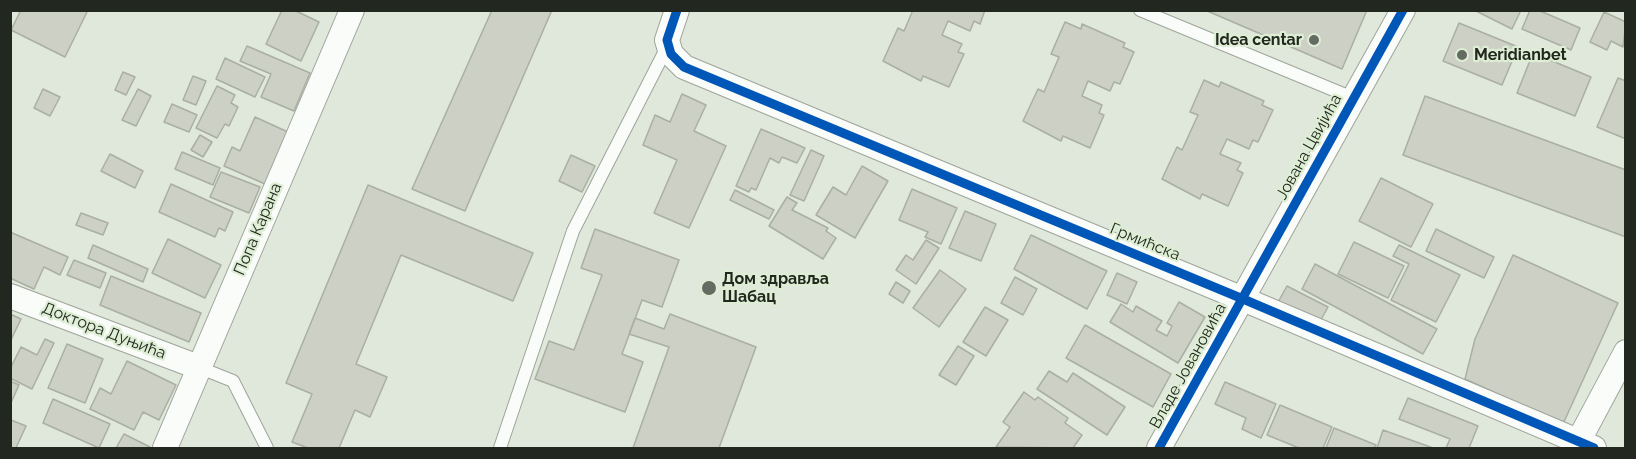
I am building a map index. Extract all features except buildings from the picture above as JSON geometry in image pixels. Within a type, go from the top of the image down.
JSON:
[{"type":"street","name":"Попа Карана","points":[[165,448],[352,10]]},
{"type":"street","points":[[668,46],[667,34],[677,10]]},
{"type":"street","name":"Јована Цвијића","points":[[1243,299],[1403,10]]},
{"type":"street","name":"Грмићска","points":[[668,46],[676,62],[684,67],[1243,299],[1586,445]]},
{"type":"street","name":"Доктора Дуњића","points":[[10,296],[198,367]]},
{"type":"street","name":"Владе Јовановића","points":[[1159,448],[1243,299]]},
{"type":"street","points":[[1586,445],[1626,352]]},
{"type":"lane","points":[[1140,10],[1353,98]]},
{"type":"lane","points":[[500,448],[573,231],[668,46]]},
{"type":"lane","points":[[198,367],[233,381],[267,448]]},
{"type":"cycle path","points":[[677,10],[667,40],[671,54],[684,67],[1243,299],[1594,448]]},
{"type":"cycle path","points":[[1159,448],[1403,10]]},
{"type":"place","name":"Idea centar","points":[[1314,40]]},
{"type":"place","name":"Meridianbet","points":[[1462,55]]},
{"type":"place","name":"Дом здравља Шабац","points":[[709,288]]}]
